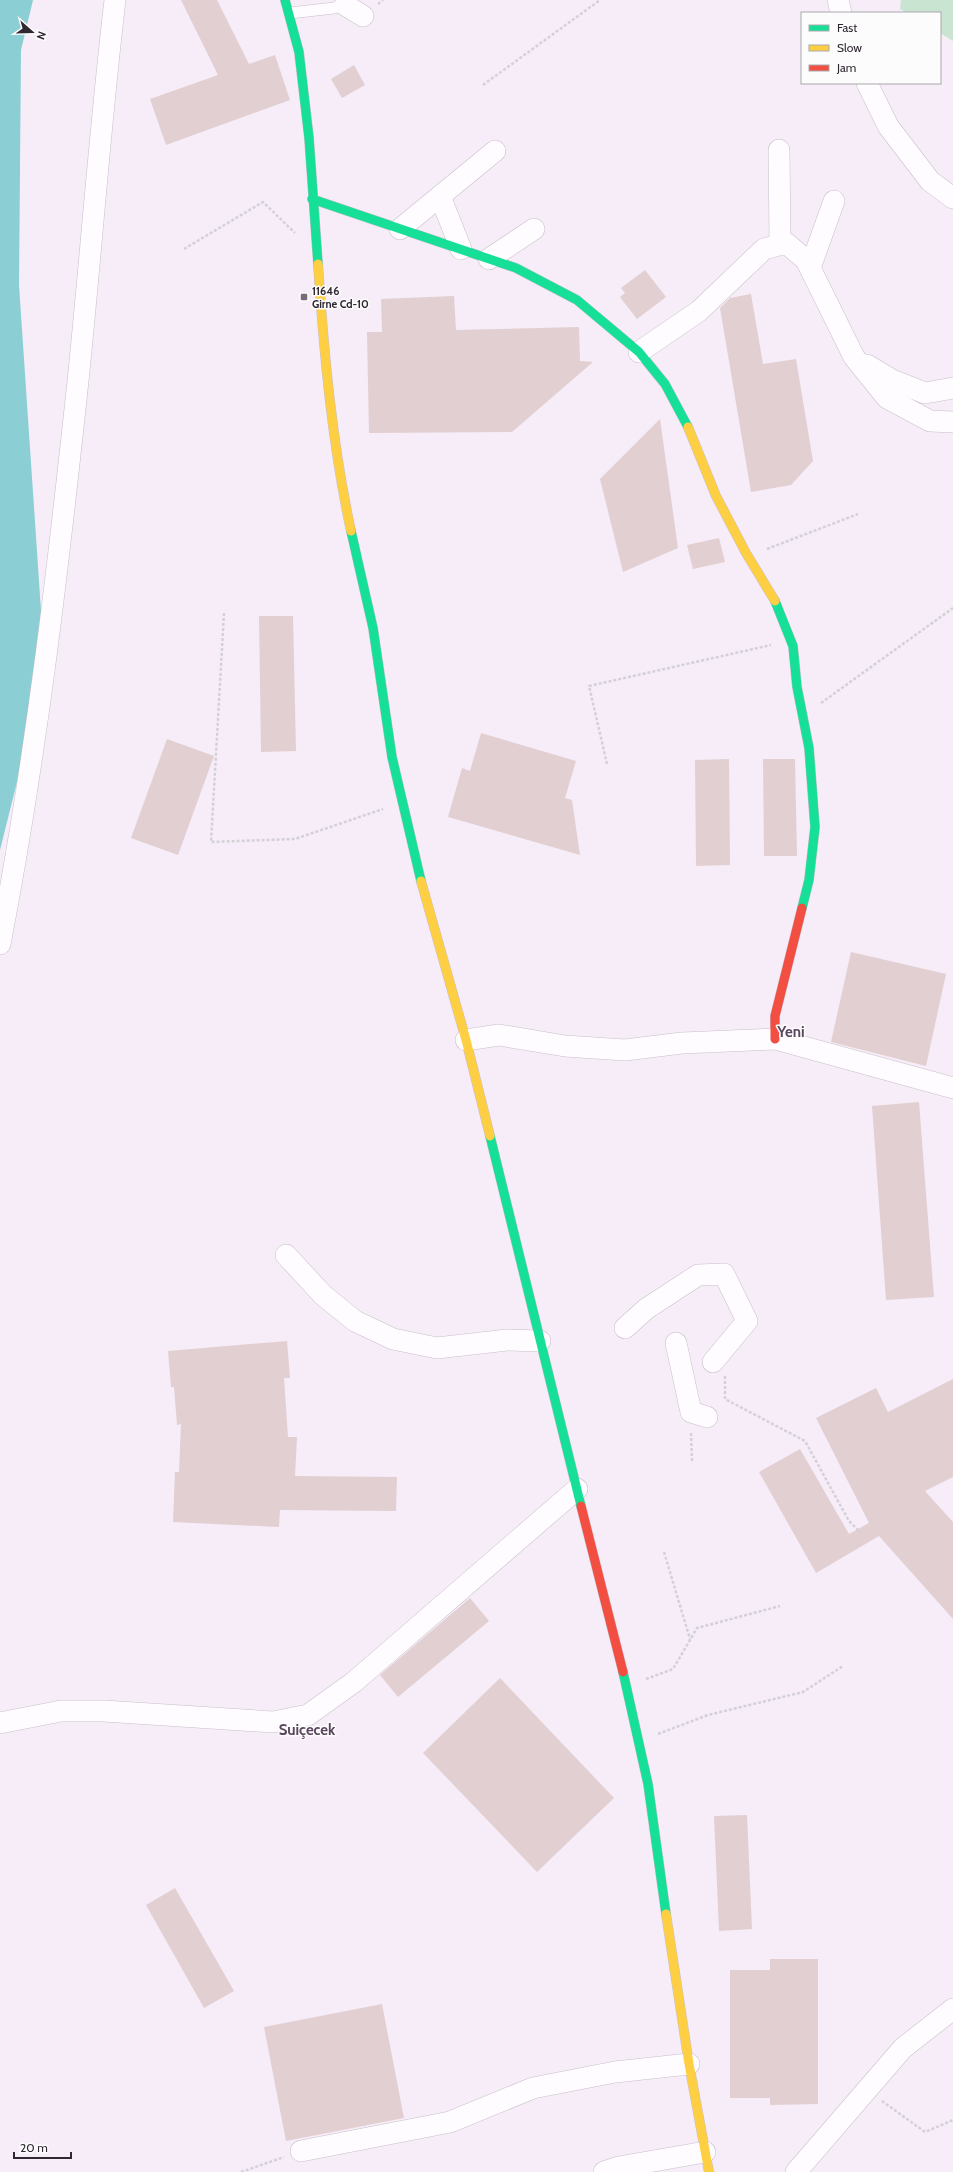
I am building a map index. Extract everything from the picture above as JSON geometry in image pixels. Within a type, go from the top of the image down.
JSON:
[{"type":"street","points":[[0,944],[43,675],[78,380],[104,90],[115,0]]},
{"type":"street","points":[[286,0],[299,52],[306,106],[324,355],[340,480],[372,628],[392,758],[415,858],[466,1040],[639,1742],[648,1784],[668,1932],[689,2064],[707,2162],[619,2167],[604,2172]]},
{"type":"street","points":[[838,0],[841,12]]},
{"type":"street","points":[[867,84],[888,126],[930,181],[953,198]]},
{"type":"street","points":[[779,150],[780,244]]},
{"type":"street","points":[[400,229],[495,151]]},
{"type":"street","points":[[440,196],[461,250]]},
{"type":"street","points":[[312,199],[516,268],[577,300],[639,352],[665,384],[692,433],[716,496],[748,556],[776,603],[791,640],[809,748],[815,827],[809,880],[774,1016],[775,1039]]},
{"type":"street","points":[[810,268],[834,201]]},
{"type":"street","points":[[489,259],[534,229]]},
{"type":"street","points":[[639,352],[699,311],[764,249],[786,243],[806,260],[854,357],[887,398],[930,421],[953,422]]},
{"type":"street","points":[[854,357],[892,380],[924,393],[953,388]]},
{"type":"street","points":[[466,1040],[499,1035],[565,1046],[625,1050],[682,1043],[775,1039],[953,1088]]},
{"type":"street","points":[[286,1255],[323,1295],[355,1321],[393,1339],[437,1348],[507,1340],[540,1341]]},
{"type":"street","points":[[624,1328],[646,1309],[698,1275],[724,1274],[747,1321],[719,1366]]},
{"type":"street","points":[[676,1343],[699,1415]]},
{"type":"street","points":[[0,1723],[61,1711],[104,1711],[273,1722],[308,1715],[354,1682],[577,1490]]},
{"type":"street","points":[[796,2172],[903,2048],[953,2009]]},
{"type":"street","points":[[301,2151],[450,2122],[533,2088],[615,2072],[689,2064]]},
{"type":"lane","points":[[290,13],[354,7]]},
{"type":"path","points":[[483,85],[600,0]]},
{"type":"path","points":[[184,249],[263,202],[316,255]]},
{"type":"path","points":[[748,556],[858,514]]},
{"type":"path","points":[[803,716],[953,608]]},
{"type":"path","points":[[224,613],[211,842],[295,839],[402,802]]},
{"type":"path","points":[[607,764],[589,686],[791,640]]},
{"type":"path","points":[[719,1366],[725,1399],[805,1441],[849,1521],[861,1533]]},
{"type":"path","points":[[692,1462],[699,1415]]},
{"type":"path","points":[[664,1552],[690,1639]]},
{"type":"path","points":[[626,1686],[673,1669],[697,1628],[780,1606]]},
{"type":"path","points":[[639,1742],[708,1715],[803,1692],[844,1666]]},
{"type":"path","points":[[866,2090],[925,2132],[953,2120]]},
{"type":"path","points":[[241,2172],[301,2151]]},
{"type":"green space","points":[[901,0],[953,0],[953,41],[941,34],[941,12],[905,12],[900,9]]},
{"type":"water","points":[[0,0],[33,0],[21,50],[19,285],[45,670],[0,850]]},
{"type":"building","points":[[181,0],[217,0],[249,64],[275,55],[290,100],[166,145],[150,99],[218,75]]},
{"type":"building","points":[[354,65],[365,85],[342,98],[331,79]]},
{"type":"building","points":[[645,270],[666,297],[637,319],[620,297],[625,293],[621,288]]},
{"type":"building","points":[[751,294],[763,364],[796,359],[813,461],[791,485],[751,492],[720,308],[730,298]]},
{"type":"building","points":[[454,296],[456,330],[579,327],[580,361],[593,362],[512,432],[369,433],[367,332],[382,332],[381,299]]},
{"type":"building","points":[[660,419],[678,548],[623,572],[600,479]]},
{"type":"building","points":[[719,538],[725,562],[693,569],[687,545]]},
{"type":"building","points":[[259,616],[293,616],[296,751],[261,752]]},
{"type":"building","points":[[481,733],[576,761],[565,798],[572,800],[580,855],[448,817],[462,768],[470,771]]},
{"type":"building","points":[[167,739],[214,756],[178,855],[131,838]]},
{"type":"building","points":[[729,759],[730,865],[696,866],[695,760]]},
{"type":"building","points":[[763,759],[795,759],[797,856],[764,856]]},
{"type":"building","points":[[851,952],[946,974],[926,1066],[831,1042]]},
{"type":"building","points":[[919,1102],[934,1297],[886,1300],[872,1106]]},
{"type":"building","points":[[287,1341],[290,1378],[284,1378],[288,1437],[297,1437],[295,1476],[397,1477],[396,1511],[280,1510],[279,1527],[173,1522],[175,1472],[179,1472],[181,1424],[177,1425],[174,1387],[171,1387],[168,1351]]},
{"type":"building","points":[[953,1379],[953,1477],[925,1491],[953,1522],[953,1619],[879,1536],[816,1573],[759,1472],[800,1449],[849,1534],[869,1523],[816,1418],[876,1388],[888,1412]]},
{"type":"building","points":[[470,1598],[489,1621],[398,1697],[380,1675]]},
{"type":"building","points":[[500,1678],[614,1798],[537,1872],[423,1753]]},
{"type":"building","points":[[747,1815],[752,1929],[719,1931],[714,1816]]},
{"type":"building","points":[[175,1888],[234,1991],[204,2008],[146,1905]]},
{"type":"building","points":[[770,1959],[818,1959],[818,2104],[770,2105],[770,2098],[730,2098],[730,1970],[770,1970]]},
{"type":"building","points":[[382,2004],[404,2118],[286,2141],[264,2027]]},
{"type":"traffic: fast","points":[[285,0],[299,52],[309,138],[318,264]]},
{"type":"traffic: fast","points":[[312,199],[516,268],[577,300],[639,352],[665,384],[688,427]]},
{"type":"traffic: fast","points":[[351,531],[373,628],[392,757],[421,881]]},
{"type":"traffic: fast","points":[[775,601],[793,646],[797,687],[809,748],[815,827],[809,880],[802,908]]},
{"type":"traffic: fast","points":[[490,1136],[581,1506]]},
{"type":"traffic: fast","points":[[623,1672],[648,1784],[666,1914]]},
{"type":"traffic: slow","points":[[318,264],[323,331],[334,432],[344,498],[351,531]]},
{"type":"traffic: slow","points":[[688,427],[716,496],[746,553],[775,601]]},
{"type":"traffic: slow","points":[[421,881],[466,1040],[490,1136]]},
{"type":"traffic: slow","points":[[666,1914],[689,2064],[709,2172]]},
{"type":"traffic: jam","points":[[775,1039],[775,1016],[802,908]]},
{"type":"traffic: jam","points":[[581,1506],[623,1672]]},
{"type":"place","name":"11646 Girne Cd-10","points":[[304,297]]},
{"type":"district","name":"Yeni","points":[[791,1032]]},
{"type":"district","name":"Suiçecek","points":[[307,1730]]}]
